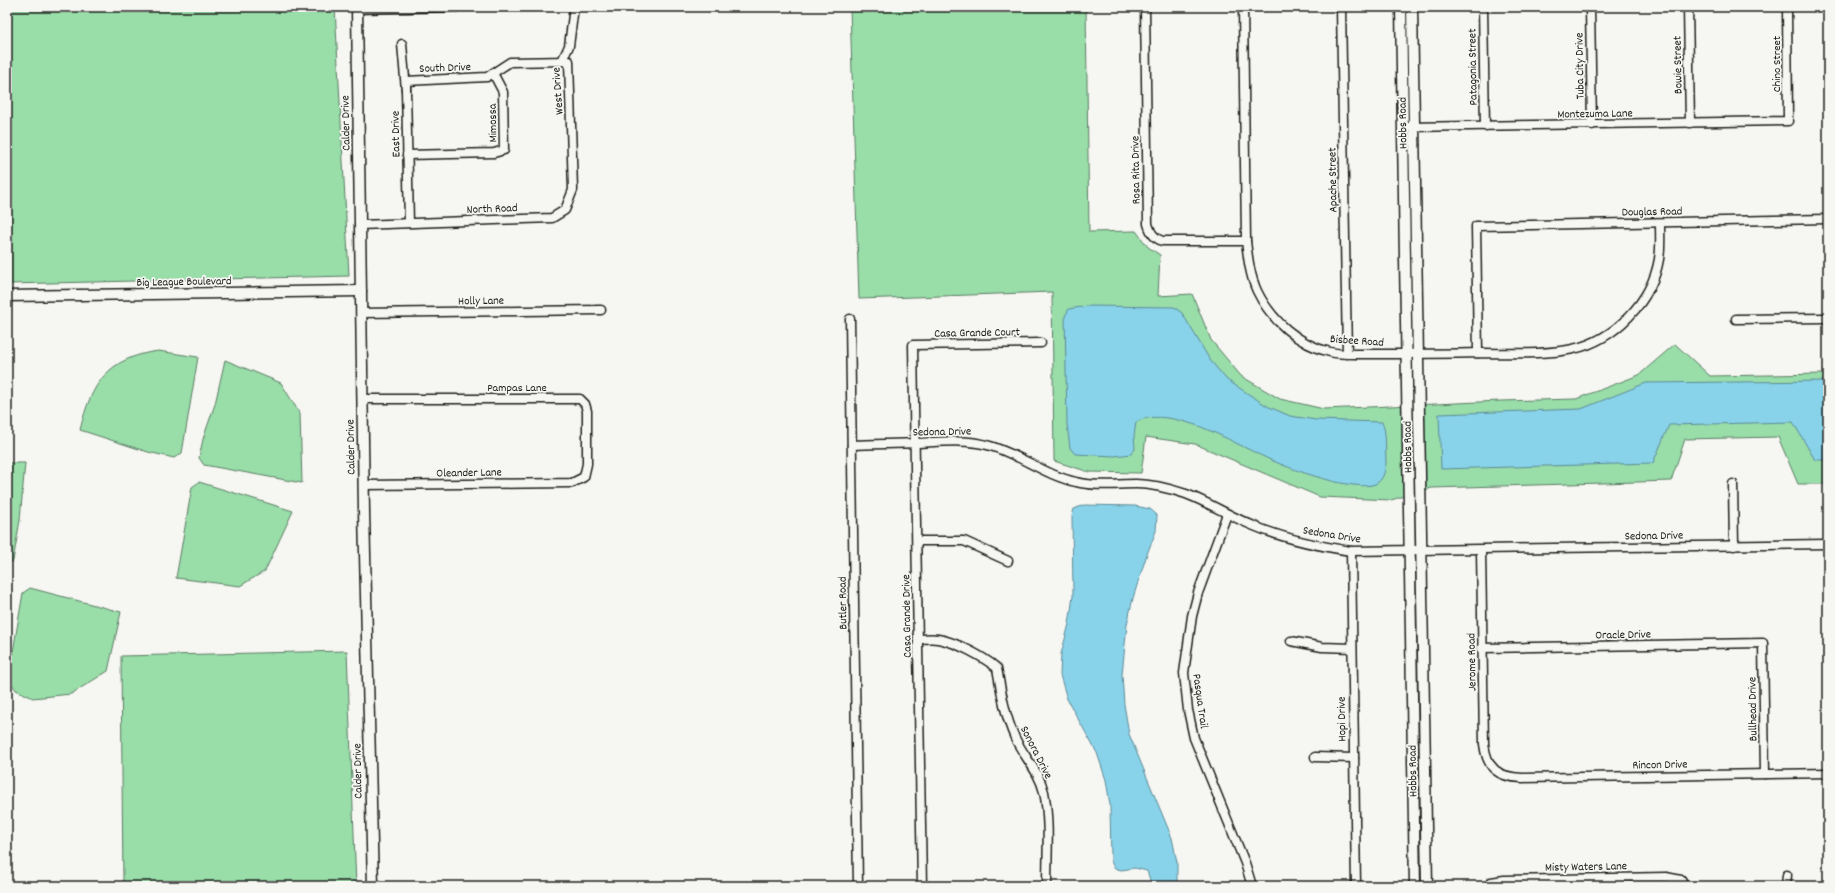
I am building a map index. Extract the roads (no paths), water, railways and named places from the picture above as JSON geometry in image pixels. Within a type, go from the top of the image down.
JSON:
[{"type":"street","points":[[357,8],[457,7]]},
{"type":"street","name":"West Drive","points":[[572,154],[569,61],[562,61],[569,46],[574,7]]},
{"type":"street","name":"Rosa Rita Drive","points":[[1145,7],[1148,224],[1151,232],[1155,238],[1162,241],[1246,241]]},
{"type":"street","name":"Bisbee Road","points":[[1243,7],[1246,241],[1249,265],[1257,291],[1279,323],[1292,334],[1320,349],[1347,354],[1558,352],[1575,349],[1588,344],[1621,324],[1638,306],[1647,292],[1659,259],[1660,223]]},
{"type":"street","name":"Apache Street","points":[[1341,7],[1347,354]]},
{"type":"street","name":"Hobbs Road","points":[[1401,7],[1415,886]]},
{"type":"street","name":"Hobbs Road","points":[[1412,7],[1426,886]]},
{"type":"street","name":"Patagonia Street","points":[[1483,7],[1485,126]]},
{"type":"street","name":"Tuba City Drive","points":[[1590,7],[1592,125]]},
{"type":"street","name":"Bowie Street","points":[[1688,7],[1690,123]]},
{"type":"street","name":"Chino Street","points":[[1787,7],[1788,121]]},
{"type":"street","name":"Calder Drive","points":[[357,8],[364,485],[373,886]]},
{"type":"street","name":"East Drive","points":[[402,44],[406,90],[409,223]]},
{"type":"street","points":[[493,73],[510,62],[562,61]]},
{"type":"street","name":"South Drive","points":[[406,90],[406,80],[487,77],[493,73]]},
{"type":"street","name":"Mimossa","points":[[407,154],[494,153],[504,150],[504,92],[493,73]]},
{"type":"street","name":"Montezuma Lane","points":[[1403,127],[1788,121]]},
{"type":"street","name":"North Road","points":[[360,225],[552,218],[565,210],[573,190],[572,154]]},
{"type":"street","name":"Douglas Road","points":[[1478,353],[1476,226],[1828,220]]},
{"type":"street","name":"Big League Boulevard","points":[[7,296],[361,292]]},
{"type":"street","name":"Holly Lane","points":[[361,313],[601,310]]},
{"type":"street","points":[[1736,319],[1828,318]]},
{"type":"street","name":"Butler Road","points":[[850,319],[858,886]]},
{"type":"street","name":"Casa Grande Court","points":[[913,345],[1041,343]]},
{"type":"street","name":"Casa Grande Drive","points":[[913,345],[922,886]]},
{"type":"street","name":"Pampas Lane","points":[[363,399],[580,399],[585,404],[587,411],[587,464],[584,477],[574,482]]},
{"type":"street","name":"Sedona Drive","points":[[852,445],[945,442],[973,442],[986,444],[999,448],[1056,476],[1077,482],[1138,484],[1161,487],[1187,494],[1255,527],[1281,536],[1317,546],[1351,551],[1421,552],[1828,544]]},
{"type":"street","name":"Oleander Lane","points":[[364,485],[574,482]]},
{"type":"street","points":[[1733,484],[1734,546]]},
{"type":"street","name":"Pasqua Trail","points":[[1227,514],[1200,586],[1192,616],[1184,673],[1188,710],[1194,738],[1245,863],[1252,886]]},
{"type":"street","points":[[917,541],[964,541],[1008,562]]},
{"type":"street","name":"Jerome Road","points":[[1481,550],[1484,744],[1487,760],[1495,770]]},
{"type":"street","name":"Hopi Drive","points":[[1351,551],[1356,886]]},
{"type":"street","name":"Sonora Drive","points":[[919,639],[937,639],[948,642],[987,660],[997,668],[1003,701],[1015,739],[1038,776],[1044,791],[1046,809],[1047,886]]},
{"type":"street","points":[[1291,641],[1322,646],[1352,648]]},
{"type":"street","name":"Oracle Drive","points":[[1482,648],[1763,643]]},
{"type":"street","name":"Bullhead Drive","points":[[1763,643],[1765,774]]},
{"type":"street","points":[[1315,757],[1354,758]]},
{"type":"street","name":"Rincon Drive","points":[[1495,770],[1512,778],[1828,773]]},
{"type":"street","points":[[1786,875],[1786,886]]},
{"type":"street","points":[[1586,877],[1587,886]]},
{"type":"street","name":"Misty Waters Lane","points":[[1491,884],[1504,880],[1586,877],[1666,877],[1683,883]]},
{"type":"water","points":[[1088,306],[1174,307],[1182,313],[1210,360],[1227,380],[1267,406],[1290,416],[1316,420],[1382,422],[1384,426],[1386,461],[1383,476],[1379,482],[1372,485],[1364,486],[1336,482],[1295,470],[1201,427],[1177,420],[1159,417],[1143,419],[1136,422],[1134,436],[1135,449],[1131,454],[1115,456],[1075,454],[1070,448],[1067,424],[1065,316],[1069,309]]},
{"type":"water","points":[[1828,381],[1828,460],[1815,460],[1793,422],[1669,425],[1653,463],[1441,469],[1439,414],[1581,409],[1646,383]]},
{"type":"water","points":[[1084,505],[1135,506],[1150,509],[1157,515],[1156,531],[1133,598],[1127,624],[1122,675],[1124,704],[1129,734],[1172,838],[1177,862],[1177,886],[1152,886],[1147,871],[1135,868],[1121,870],[1114,868],[1111,861],[1110,805],[1106,780],[1097,753],[1067,699],[1060,675],[1061,654],[1069,624],[1073,596],[1072,516],[1074,509]]}]
